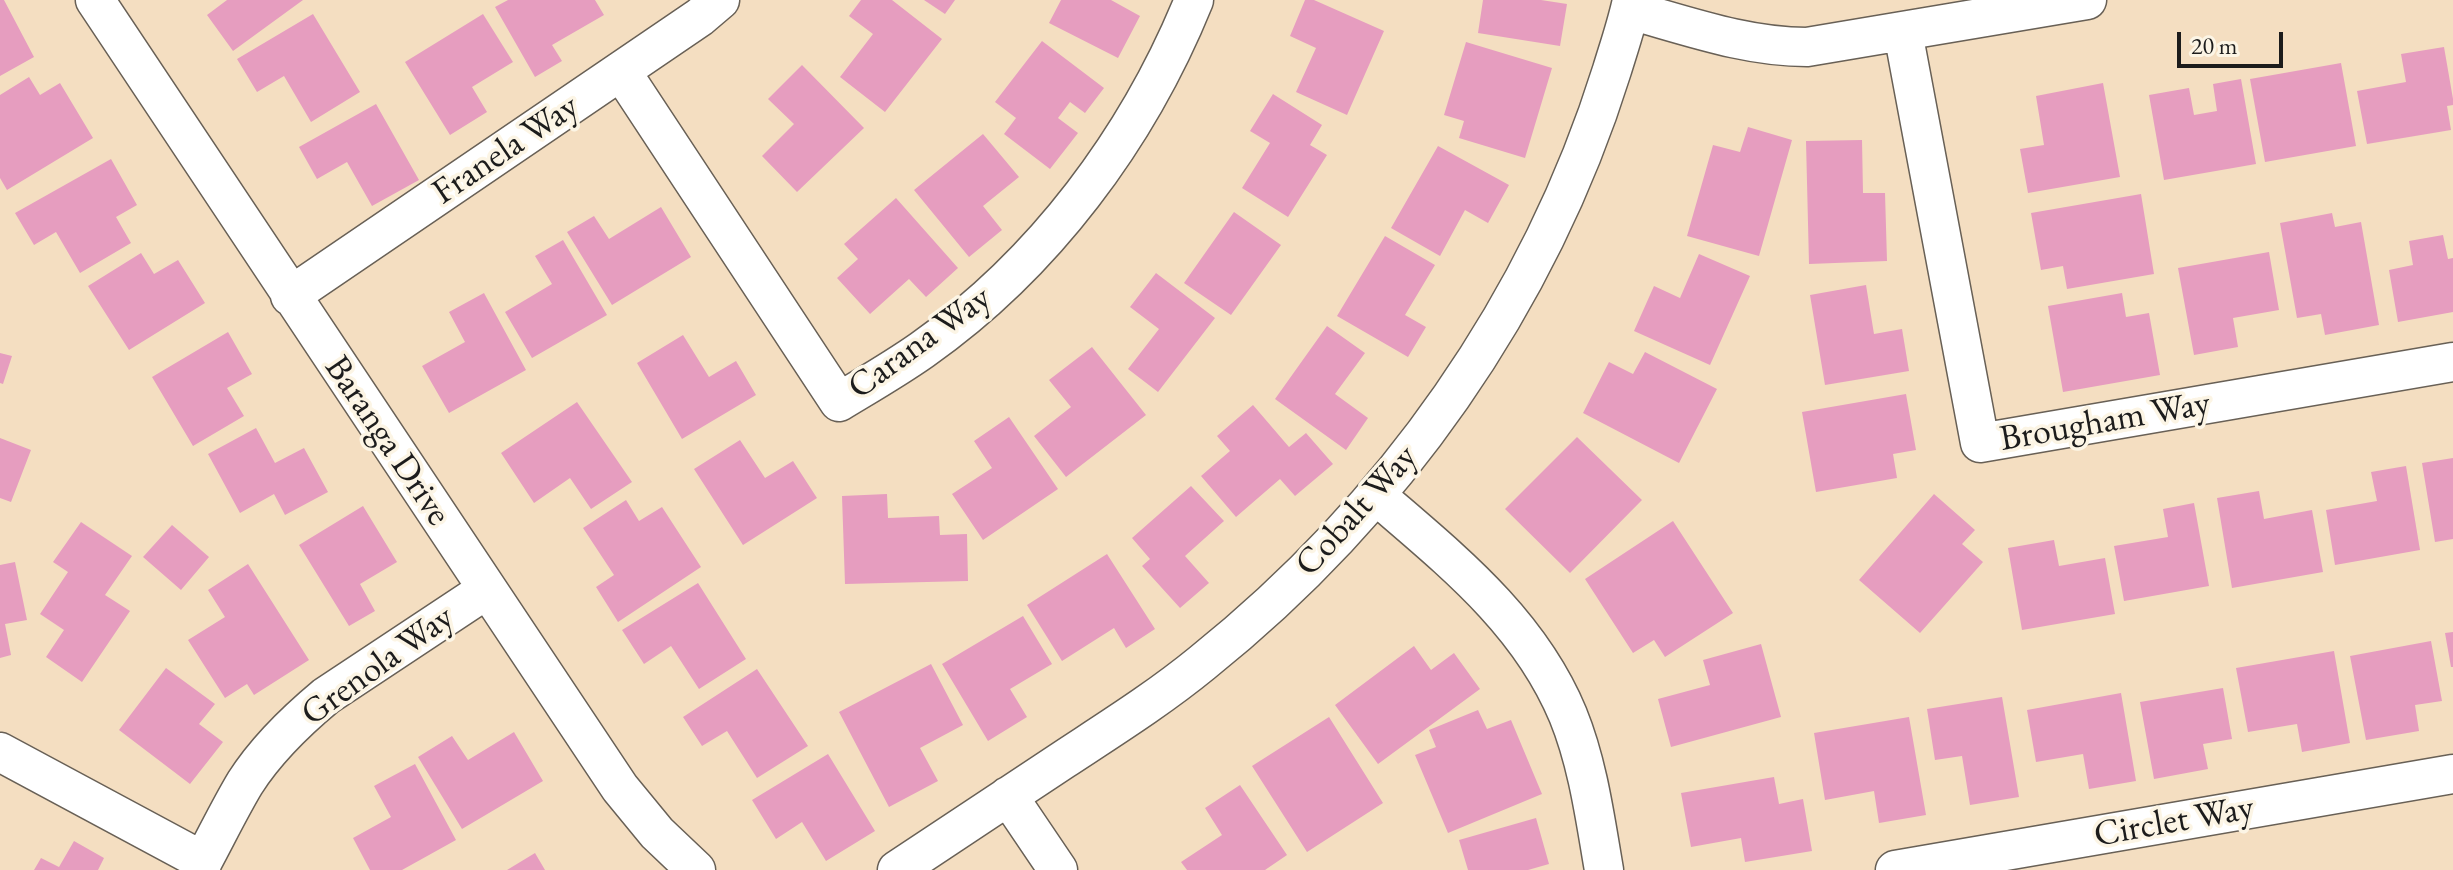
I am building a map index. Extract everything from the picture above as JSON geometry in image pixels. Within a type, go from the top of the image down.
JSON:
[{"type":"street","name":"Baranga Drive","points":[[95,0],[620,788],[657,833],[696,870]]},
{"type":"street","name":"Franela Way","points":[[290,296],[700,17],[720,0]]},
{"type":"street","name":"Carana Way","points":[[621,71],[839,402],[922,350],[987,298],[1046,239],[1099,175],[1144,105],[1182,31],[1194,0]]},
{"type":"street","points":[[1631,5],[1751,43],[1807,47],[2087,0]]},
{"type":"street","name":"Cobalt Way","points":[[897,870],[1133,715],[1201,664],[1267,609],[1328,550],[1377,496],[1412,453],[1486,347],[1528,273],[1565,196],[1597,117],[1631,5]]},
{"type":"street","name":"Brougham Way","points":[[1903,32],[1980,443],[2453,362]]},
{"type":"street","points":[[1377,496],[1478,584],[1514,624],[1544,668],[1568,715],[1585,766],[1604,870]]},
{"type":"street","name":"Grenola Way","points":[[202,865],[245,784],[262,760],[303,715],[326,696],[486,590]]},
{"type":"street","points":[[0,752],[202,865]]},
{"type":"street","name":"Circlet Way","points":[[1895,870],[2453,774]]},
{"type":"street","points":[[1008,796],[1058,870]]},
{"type":"building","points":[[0,0],[4,0],[34,57],[0,76]]},
{"type":"building","points":[[227,0],[303,0],[233,51],[207,15]]},
{"type":"building","points":[[508,0],[595,0],[604,15],[552,45],[562,61],[535,77],[495,7]]},
{"type":"building","points":[[861,0],[892,0],[942,39],[885,112],[840,77],[873,34],[849,16]]},
{"type":"building","points":[[924,0],[955,0],[945,14]]},
{"type":"building","points":[[1061,0],[1111,0],[1140,16],[1118,58],[1049,23]]},
{"type":"building","points":[[1305,0],[1314,0],[1384,31],[1347,115],[1296,92],[1316,48],[1290,36]]},
{"type":"building","points":[[1483,0],[1541,0],[1567,4],[1560,46],[1478,33]]},
{"type":"building","points":[[313,14],[360,92],[311,122],[284,76],[257,92],[237,59]]},
{"type":"building","points":[[483,14],[513,62],[472,87],[487,112],[450,135],[405,62]]},
{"type":"building","points":[[1042,41],[1104,88],[1085,113],[1070,102],[1058,118],[1078,133],[1050,169],[1004,134],[1016,118],[995,102]]},
{"type":"building","points":[[1466,42],[1552,68],[1525,158],[1459,138],[1464,121],[1444,115]]},
{"type":"building","points":[[2444,47],[2453,99],[2453,105],[2447,106],[2451,130],[2367,144],[2357,91],[2406,82],[2401,54]]},
{"type":"building","points":[[2341,63],[2356,146],[2265,162],[2250,79]]},
{"type":"building","points":[[802,65],[864,128],[797,192],[762,156],[794,124],[768,99]]},
{"type":"building","points":[[29,77],[40,95],[60,83],[93,138],[7,190],[0,178],[0,95]]},
{"type":"building","points":[[2241,79],[2256,164],[2164,180],[2149,95],[2189,88],[2194,115],[2217,111],[2213,84]]},
{"type":"building","points":[[2103,83],[2120,177],[2028,193],[2020,149],[2044,145],[2036,96]]},
{"type":"building","points":[[1273,94],[1322,125],[1310,145],[1327,155],[1288,217],[1242,188],[1270,143],[1250,131]]},
{"type":"building","points":[[376,104],[419,180],[372,206],[347,162],[317,179],[299,147]]},
{"type":"building","points":[[1748,127],[1792,140],[1759,256],[1687,236],[1713,145],[1740,152]]},
{"type":"building","points":[[983,134],[1019,177],[983,206],[1002,230],[969,257],[914,190]]},
{"type":"building","points":[[1862,140],[1863,193],[1885,193],[1887,261],[1809,264],[1806,141]]},
{"type":"building","points":[[1438,146],[1509,185],[1488,223],[1465,210],[1440,256],[1391,228]]},
{"type":"building","points":[[111,159],[137,205],[116,217],[131,243],[80,273],[56,232],[34,245],[15,213]]},
{"type":"building","points":[[2141,194],[2154,274],[2067,289],[2063,266],[2041,270],[2031,213]]},
{"type":"building","points":[[896,198],[958,268],[926,297],[909,279],[870,314],[837,278],[858,259],[844,244]]},
{"type":"building","points":[[661,207],[691,257],[612,305],[567,232],[594,216],[609,239]]},
{"type":"building","points":[[1234,212],[1281,245],[1231,315],[1184,283]]},
{"type":"building","points":[[2332,213],[2335,227],[2361,222],[2379,325],[2325,335],[2321,314],[2297,318],[2280,223]]},
{"type":"building","points":[[2443,235],[2448,259],[2453,258],[2453,312],[2398,322],[2389,270],[2413,265],[2409,241]]},
{"type":"building","points":[[1385,236],[1435,265],[1405,315],[1426,327],[1408,357],[1337,316]]},
{"type":"building","points":[[563,240],[607,315],[532,358],[505,312],[552,284],[535,256]]},
{"type":"building","points":[[2269,252],[2279,310],[2233,318],[2238,347],[2194,355],[2178,268]]},
{"type":"building","points":[[141,253],[154,274],[178,260],[205,303],[129,350],[88,286]]},
{"type":"building","points":[[1699,254],[1750,276],[1710,365],[1634,331],[1654,286],[1680,298]]},
{"type":"building","points":[[1156,273],[1215,318],[1158,392],[1128,369],[1159,329],[1130,307]]},
{"type":"building","points":[[1866,285],[1874,334],[1902,329],[1909,371],[1825,385],[1810,295]]},
{"type":"building","points":[[484,293],[526,370],[449,413],[422,366],[465,342],[449,312]]},
{"type":"building","points":[[2122,293],[2126,317],[2149,313],[2160,375],[2063,392],[2048,306]]},
{"type":"building","points":[[1327,326],[1365,353],[1335,394],[1368,418],[1346,450],[1275,399]]},
{"type":"building","points":[[228,332],[252,374],[227,388],[244,416],[193,446],[152,377]]},
{"type":"building","points":[[683,335],[709,377],[736,361],[756,395],[682,439],[637,363]]},
{"type":"building","points":[[1092,347],[1146,415],[1066,477],[1034,436],[1071,407],[1049,380]]},
{"type":"building","points":[[1645,352],[1717,389],[1679,463],[1583,413],[1609,362],[1633,374]]},
{"type":"building","points":[[0,353],[12,356],[3,384],[0,383]]},
{"type":"building","points":[[1906,394],[1916,450],[1893,454],[1897,478],[1816,492],[1802,412]]},
{"type":"building","points":[[577,402],[632,482],[591,509],[570,478],[534,503],[501,453]]},
{"type":"building","points":[[1253,405],[1289,447],[1306,433],[1333,464],[1295,496],[1280,479],[1236,517],[1201,476],[1230,451],[1217,436]]},
{"type":"building","points":[[1009,417],[1058,489],[983,540],[952,494],[992,468],[974,441]]},
{"type":"building","points":[[256,428],[275,463],[304,448],[328,492],[285,515],[274,494],[240,513],[208,454]]},
{"type":"building","points":[[1577,437],[1642,500],[1570,573],[1505,509]]},
{"type":"building","points":[[0,438],[31,450],[11,502],[0,498]]},
{"type":"building","points":[[740,440],[765,478],[793,461],[817,498],[743,545],[694,469]]},
{"type":"building","points":[[2453,458],[2453,539],[2435,542],[2422,463]]},
{"type":"building","points":[[2406,466],[2420,550],[2335,565],[2326,510],[2377,501],[2371,472]]},
{"type":"building","points":[[1191,486],[1224,521],[1185,556],[1209,583],[1180,608],[1142,566],[1150,559],[1132,538]]},
{"type":"building","points":[[2259,491],[2264,519],[2312,510],[2323,572],[2232,588],[2217,498]]},
{"type":"building","points":[[887,494],[888,518],[939,516],[940,535],[967,534],[968,581],[845,584],[842,496]]},
{"type":"building","points":[[1934,494],[1975,530],[1962,544],[1983,562],[1920,633],[1859,580]]},
{"type":"building","points":[[626,500],[639,521],[662,507],[701,567],[618,622],[596,587],[614,575],[583,528]]},
{"type":"building","points":[[2194,503],[2209,586],[2124,601],[2114,546],[2168,537],[2163,509]]},
{"type":"building","points":[[363,506],[397,562],[360,584],[375,611],[349,626],[299,545]]},
{"type":"building","points":[[1673,521],[1733,613],[1665,657],[1654,640],[1633,653],[1585,579]]},
{"type":"building","points":[[81,522],[132,556],[105,595],[130,611],[82,682],[46,657],[64,630],[40,614],[68,572],[53,562]]},
{"type":"building","points":[[172,525],[209,557],[181,590],[143,557]]},
{"type":"building","points":[[2054,540],[2059,566],[2105,558],[2115,614],[2022,630],[2008,548]]},
{"type":"building","points":[[1107,554],[1155,629],[1126,648],[1114,628],[1062,661],[1027,605]]},
{"type":"building","points":[[15,562],[27,620],[5,624],[11,655],[0,658],[0,565]]},
{"type":"building","points":[[248,564],[309,660],[254,695],[247,684],[225,698],[188,640],[225,617],[208,590]]},
{"type":"building","points":[[698,583],[746,659],[699,689],[671,646],[644,664],[622,630]]},
{"type":"building","points":[[1023,616],[1052,664],[1010,689],[1027,717],[988,741],[942,664]]},
{"type":"building","points":[[2453,632],[2453,667],[2451,667],[2445,633]]},
{"type":"building","points":[[2431,641],[2442,701],[2415,705],[2419,731],[2366,740],[2350,656]]},
{"type":"building","points":[[1761,644],[1781,717],[1671,747],[1658,699],[1710,685],[1703,660]]},
{"type":"building","points":[[1414,646],[1431,670],[1454,653],[1480,689],[1378,764],[1335,705]]},
{"type":"building","points":[[2334,651],[2350,743],[2302,752],[2297,724],[2248,732],[2236,668]]},
{"type":"building","points":[[931,664],[963,725],[920,748],[938,781],[889,807],[839,712]]},
{"type":"building","points":[[166,668],[215,704],[199,724],[223,742],[190,784],[119,730]]},
{"type":"building","points":[[757,669],[808,746],[757,778],[727,731],[702,746],[683,717]]},
{"type":"building","points":[[2223,688],[2232,739],[2203,744],[2208,769],[2154,779],[2140,702]]},
{"type":"building","points":[[2121,693],[2136,781],[2089,789],[2083,754],[2036,762],[2027,710]]},
{"type":"building","points":[[2002,697],[2019,797],[1970,805],[1962,756],[1935,760],[1927,709]]},
{"type":"building","points":[[1478,710],[1487,729],[1511,720],[1542,794],[1448,833],[1415,755],[1436,747],[1429,730]]},
{"type":"building","points":[[1329,717],[1383,803],[1307,852],[1252,766]]},
{"type":"building","points":[[1909,717],[1926,815],[1879,823],[1874,791],[1825,800],[1814,733]]},
{"type":"building","points":[[514,732],[543,781],[462,829],[418,757],[452,736],[468,760]]},
{"type":"building","points":[[828,754],[875,831],[826,861],[802,822],[776,839],[752,800]]},
{"type":"building","points":[[415,764],[456,840],[402,870],[370,870],[353,838],[391,817],[374,786]]},
{"type":"building","points":[[1774,777],[1779,804],[1803,799],[1812,851],[1745,862],[1741,838],[1691,847],[1681,793]]},
{"type":"building","points":[[1240,785],[1287,855],[1265,870],[1187,870],[1181,862],[1222,835],[1205,808]]},
{"type":"building","points":[[1536,818],[1549,864],[1528,870],[1468,870],[1459,840]]},
{"type":"building","points":[[74,841],[104,858],[98,870],[34,870],[41,858],[59,867]]},
{"type":"building","points":[[535,853],[545,870],[507,870]]}]
